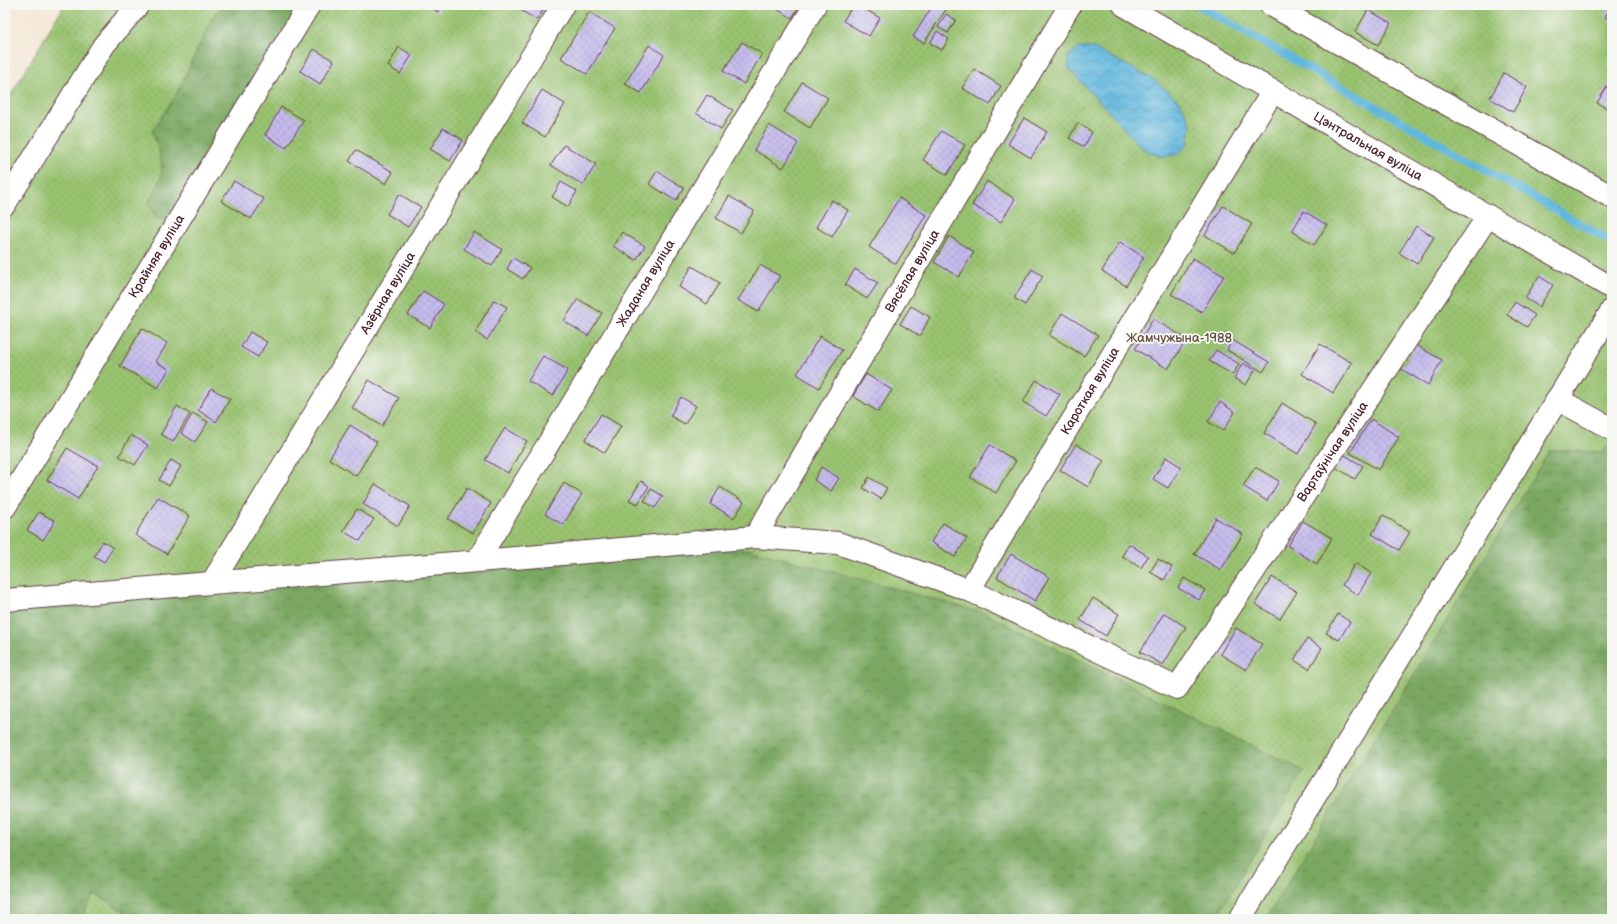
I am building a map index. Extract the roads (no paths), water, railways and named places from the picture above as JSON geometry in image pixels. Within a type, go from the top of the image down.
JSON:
[{"type":"street","points":[[5,204],[104,45],[138,5]]},
{"type":"street","name":"Крайняя вуліца","points":[[5,507],[309,5]]},
{"type":"street","name":"Азёрная вуліца","points":[[212,582],[563,5]]},
{"type":"street","name":"Жаданая вуліца","points":[[477,561],[816,5]]},
{"type":"street","name":"Вясёлая вуліца","points":[[754,536],[1070,5]]},
{"type":"street","name":"Цэнтральная вуліца","points":[[1124,5],[1612,288]]},
{"type":"street","points":[[1271,5],[1612,197]]},
{"type":"street","name":"Кароткая вуліца","points":[[969,590],[1273,91]]},
{"type":"street","name":"Вартаўнічая вуліца","points":[[969,590],[1177,688],[1488,216]]},
{"type":"street","points":[[1240,919],[1612,310]]},
{"type":"street","points":[[1557,399],[1612,429]]},
{"type":"street","points":[[5,600],[477,561],[754,536],[838,543],[969,590]]},
{"type":"water","points":[[1079,48],[1094,48],[1155,80],[1181,103],[1191,124],[1188,145],[1178,154],[1161,157],[1143,149],[1069,69],[1068,55]]},
{"type":"waterway","points":[[1198,5],[1612,242]]},
{"type":"park label","name":"Жамчужына-1988","points":[[1179,338]]}]
